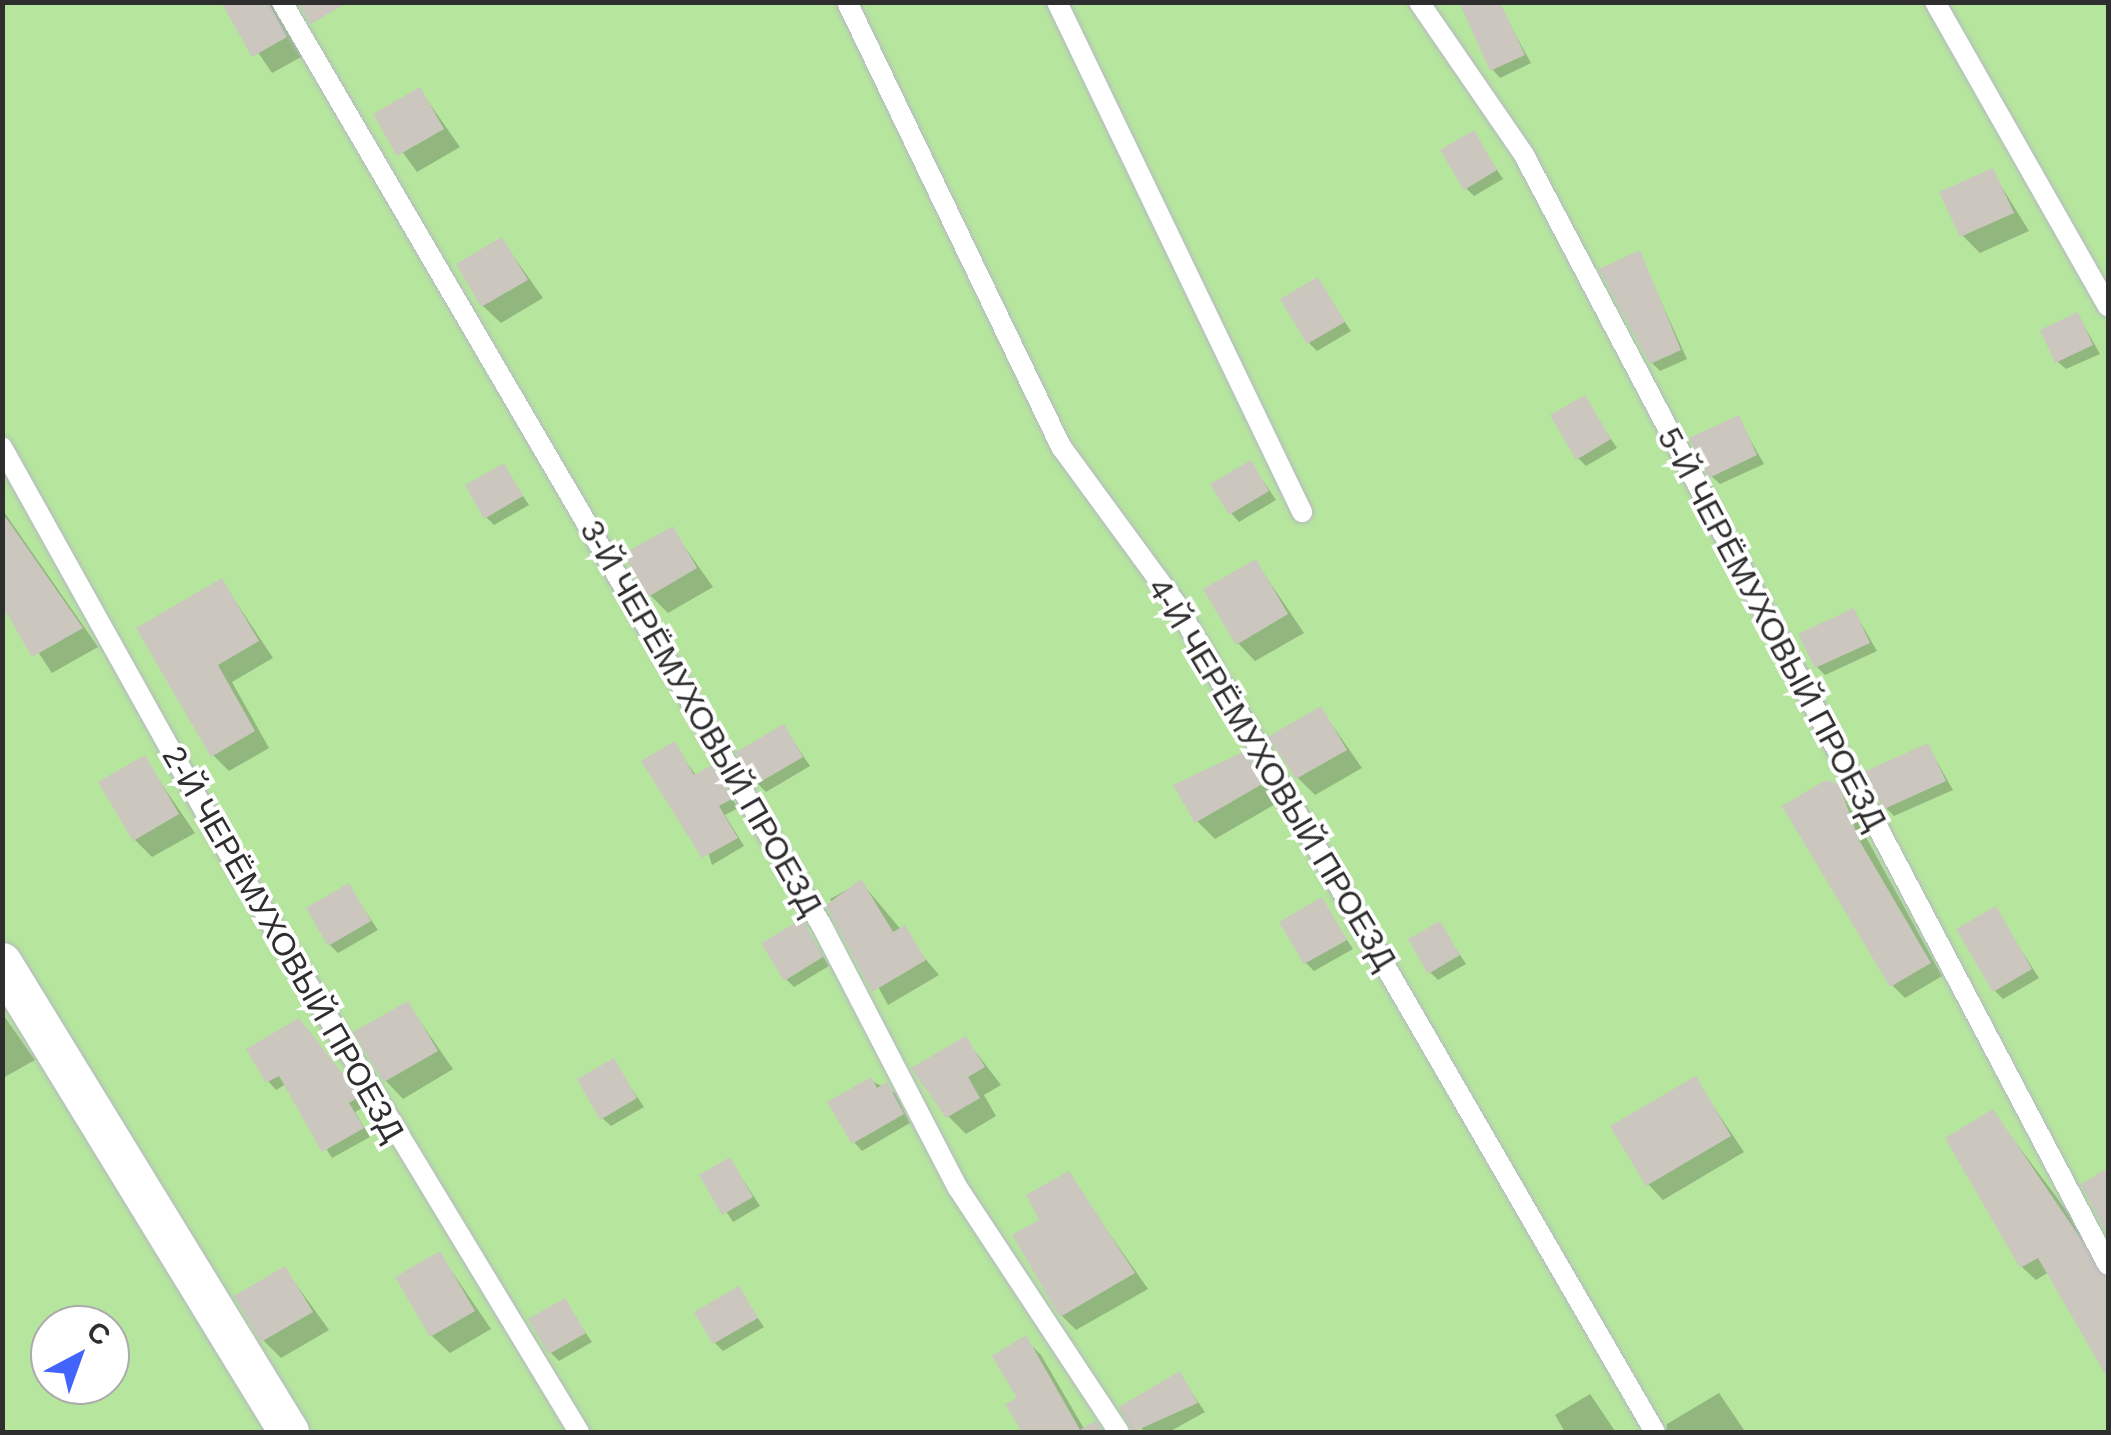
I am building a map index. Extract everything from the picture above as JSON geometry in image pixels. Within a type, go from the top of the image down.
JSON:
[{"type":"street","points":[[2,962],[289,1432]]},
{"type":"lane","name":"3-Й ЧЕРЁМУХОВЫЙ ПРОЕЗД","points":[[282,2],[822,926],[958,1188],[1119,1432]]},
{"type":"lane","name":"4-Й ЧЕРЁМУХОВЫЙ ПРОЕЗД","points":[[847,2],[1062,448],[1174,601],[1655,1432]]},
{"type":"lane","points":[[1057,2],[1302,512]]},
{"type":"lane","name":"5-Й ЧЕРЁМУХОВЫЙ ПРОЕЗД","points":[[1419,2],[1524,155],[2108,1265]]},
{"type":"lane","points":[[1936,2],[2108,306]]},
{"type":"lane","name":"2-Й ЧЕРЁМУХОВЫЙ ПРОЕЗД","points":[[2,446],[336,1038],[579,1432]]},
{"type":"green space","points":[[3,3],[2108,3],[2108,1432],[3,1432]]},
{"type":"building","points":[[221,2],[268,2],[287,37],[252,57]]},
{"type":"building","points":[[298,2],[348,2],[311,24]]},
{"type":"building","points":[[1459,2],[1500,2],[1525,55],[1490,71]]},
{"type":"building","points":[[420,87],[444,129],[397,156],[373,114]]},
{"type":"building","points":[[1474,130],[1497,170],[1464,190],[1440,150]]},
{"type":"building","points":[[1993,168],[2014,213],[1960,237],[1939,192]]},
{"type":"building","points":[[502,237],[528,280],[481,307],[456,264]]},
{"type":"building","points":[[1640,250],[1681,350],[1650,364],[1599,269]]},
{"type":"building","points":[[1318,277],[1345,322],[1307,344],[1280,299]]},
{"type":"building","points":[[2078,312],[2093,345],[2055,363],[2040,330]]},
{"type":"building","points":[[1585,395],[1611,439],[1576,460],[1550,415]]},
{"type":"building","points":[[1739,415],[1757,455],[1709,478],[1689,438]]},
{"type":"building","points":[[1251,460],[1269,491],[1229,515],[1210,484]]},
{"type":"building","points":[[504,463],[523,496],[484,519],[465,485]]},
{"type":"building","points":[[2,512],[83,628],[32,657],[2,605]]},
{"type":"building","points":[[673,526],[697,568],[648,597],[623,554]]},
{"type":"building","points":[[1256,559],[1288,614],[1236,645],[1203,589]]},
{"type":"building","points":[[222,578],[259,641],[218,665],[255,731],[211,757],[136,628]]},
{"type":"building","points":[[1854,608],[1870,643],[1815,668],[1798,634]]},
{"type":"building","points":[[1321,706],[1347,750],[1296,779],[1268,737]]},
{"type":"building","points":[[784,724],[803,757],[755,785],[736,752]]},
{"type":"building","points":[[675,741],[694,775],[712,765],[732,799],[719,806],[738,838],[702,858],[641,761]]},
{"type":"building","points":[[1928,743],[1946,781],[1884,809],[1864,772]]},
{"type":"building","points":[[1245,751],[1264,783],[1195,823],[1173,785]]},
{"type":"building","points":[[145,755],[179,814],[133,841],[98,782]]},
{"type":"building","points":[[1826,780],[1839,784],[1859,840],[1931,963],[1890,987],[1782,806]]},
{"type":"building","points":[[861,879],[893,932],[905,925],[926,960],[872,992],[826,905]]},
{"type":"building","points":[[349,883],[371,921],[328,946],[306,908]]},
{"type":"building","points":[[1322,897],[1347,940],[1304,964],[1279,922]]},
{"type":"building","points":[[1996,906],[2032,969],[1993,992],[1956,929]]},
{"type":"building","points":[[802,919],[823,957],[784,981],[761,943]]},
{"type":"building","points":[[1440,921],[1460,955],[1428,974],[1408,939]]},
{"type":"building","points":[[408,1001],[438,1051],[384,1082],[353,1032]]},
{"type":"building","points":[[299,1018],[360,1096],[349,1103],[364,1128],[322,1152],[279,1076],[266,1083],[246,1049]]},
{"type":"building","points":[[966,1036],[985,1067],[968,1077],[980,1098],[946,1118],[911,1068]]},
{"type":"building","points":[[614,1058],[637,1098],[600,1120],[577,1079]]},
{"type":"building","points":[[1696,1076],[1731,1136],[1646,1186],[1610,1126]]},
{"type":"building","points":[[871,1077],[877,1088],[887,1082],[904,1114],[852,1144],[827,1102]]},
{"type":"building","points":[[1993,1109],[2108,1279],[2108,1379],[2038,1258],[2020,1268],[1945,1138]]},
{"type":"building","points":[[730,1157],[753,1197],[722,1215],[699,1175]]},
{"type":"building","points":[[2108,1168],[2108,1236],[2081,1184]]},
{"type":"building","points":[[1069,1171],[1135,1273],[1060,1317],[1012,1235],[1039,1220],[1026,1195]]},
{"type":"building","points":[[440,1251],[475,1311],[430,1337],[395,1277]]},
{"type":"building","points":[[285,1266],[313,1312],[261,1342],[234,1296]]},
{"type":"building","points":[[739,1286],[758,1318],[713,1344],[694,1312]]},
{"type":"building","points":[[565,1298],[586,1333],[549,1354],[528,1319]]},
{"type":"building","points":[[1026,1335],[1080,1430],[1095,1421],[1103,1432],[1022,1432],[1005,1404],[1017,1398],[992,1356]]},
{"type":"building","points":[[1180,1371],[1198,1403],[1133,1432],[1119,1407]]}]
